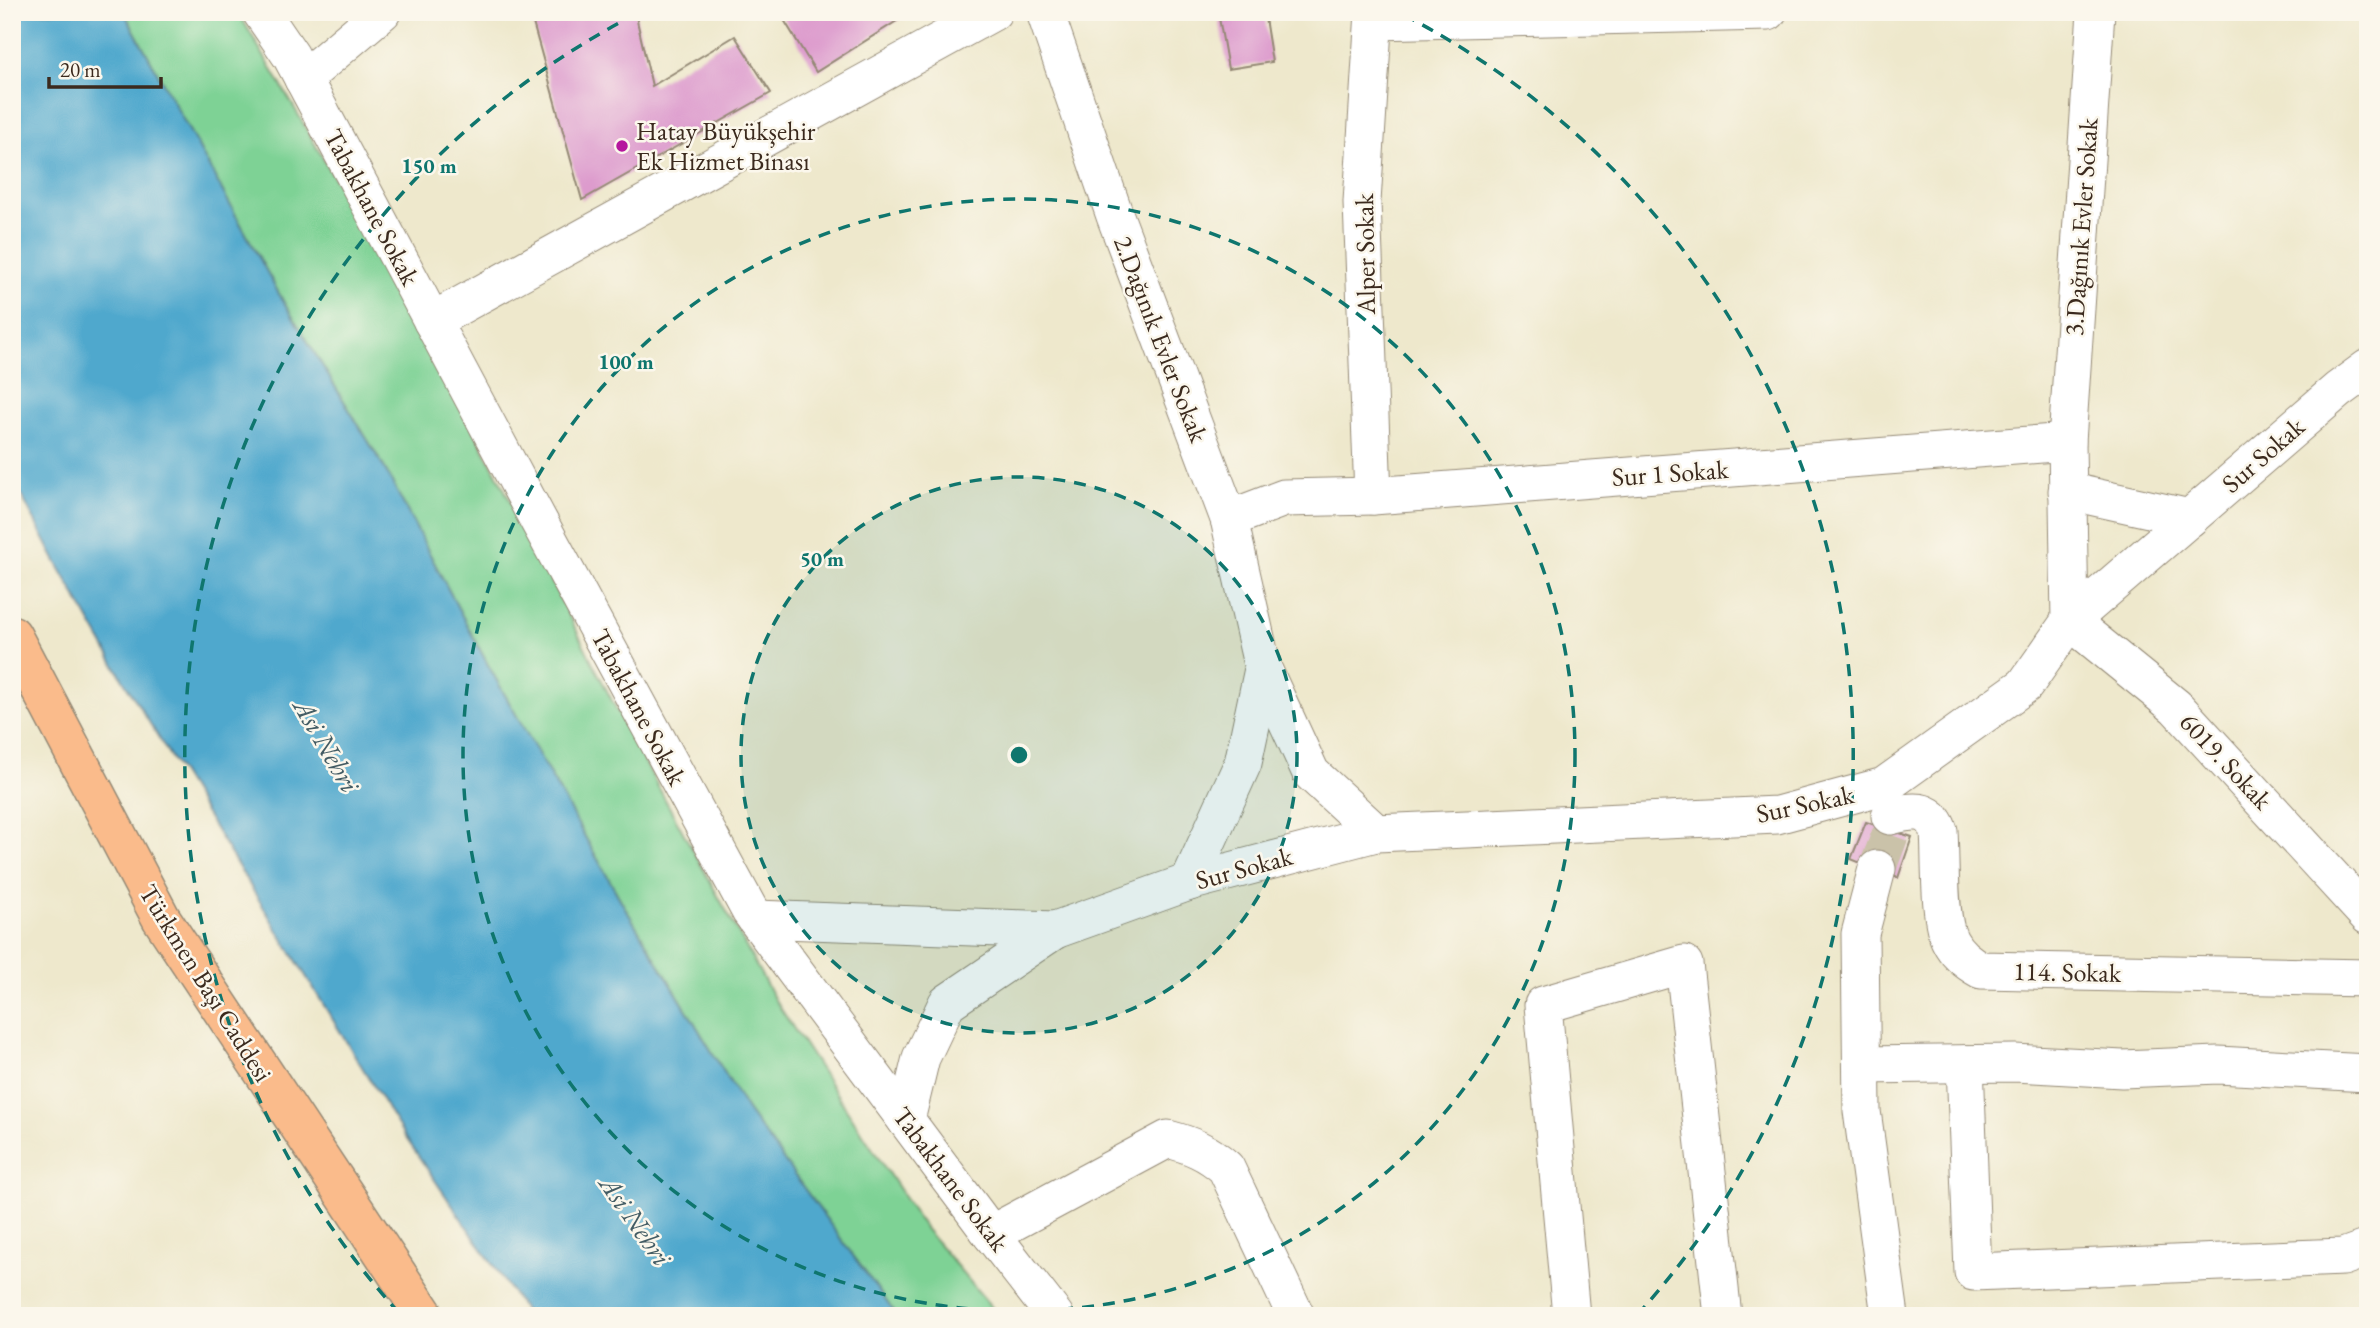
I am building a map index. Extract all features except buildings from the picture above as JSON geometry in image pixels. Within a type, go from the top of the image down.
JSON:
[{"type":"main road","name":"Türkmen Başı Caddesi","points":[[12,635],[161,919],[425,1316]]},
{"type":"street","points":[[261,12],[297,67]]},
{"type":"street","points":[[281,12],[297,67]]},
{"type":"street","points":[[297,67],[382,12]]},
{"type":"street","points":[[432,321],[993,12]]},
{"type":"street","name":"2.Dağınık Evler Sokak","points":[[1045,12],[1115,216],[1228,519],[1263,669],[1311,773],[1376,833]]},
{"type":"street","points":[[1374,17],[1768,12]]},
{"type":"street","name":"3.Dağınık Evler Sokak","points":[[2067,442],[2096,12]]},
{"type":"street","name":"Alper Sokak","points":[[1373,496],[1362,202],[1374,17]]},
{"type":"street","name":"Tabakhane Sokak","points":[[297,67],[555,552],[756,919],[1055,1316]]},
{"type":"street","name":"Sur Sokak","points":[[906,1120],[921,1058],[947,1003],[1055,930],[1189,882],[1376,833],[1889,811],[2025,685],[2070,621],[2337,390],[2368,368]]},
{"type":"street","points":[[2067,442],[2070,621]]},
{"type":"street","name":"Sur 1 Sokak","points":[[1228,519],[1284,498],[1373,496],[2067,442]]},
{"type":"street","points":[[2067,491],[2190,517]]},
{"type":"street","name":"6019. Sokak","points":[[2070,621],[2176,707],[2368,916]]},
{"type":"street","name":"2.Dağınık Evler Sokak","points":[[1189,882],[1243,763],[1263,669]]},
{"type":"street","name":"114. Sokak","points":[[1889,811],[1925,813],[1937,824],[1940,831],[1944,921],[1948,939],[1958,953],[1982,970],[2368,978]]},
{"type":"street","points":[[1877,869],[1860,934],[1862,1111],[1889,1316]]},
{"type":"street","name":"Sur Sokak","points":[[756,919],[1055,930]]},
{"type":"street","points":[[1572,1316],[1543,1005],[1684,964],[1723,1316]]},
{"type":"street","points":[[1862,1065],[2015,1063],[2122,1069],[2218,1065],[2368,1073]]},
{"type":"street","points":[[1965,1064],[1973,1272],[2343,1257],[2368,1248]]},
{"type":"street","points":[[991,1234],[1168,1139],[1212,1156],[1226,1168],[1296,1316]]},
{"type":"green space","points":[[124,12],[238,12],[461,404],[627,730],[775,1000],[923,1226],[999,1316],[897,1316],[747,1110],[624,906],[488,665],[384,467],[283,301]]},
{"type":"water","name":"Asi Nehri","points":[[12,12],[124,12],[283,301],[384,467],[488,665],[624,906],[747,1110],[897,1316],[528,1316],[404,1135],[125,683],[54,558],[12,477]]},
{"type":"tunnel","points":[[1877,869],[1892,830]]},
{"type":"place","name":"Hatay Büyükşehir Ek Hizmet Binası","points":[[622,146]]}]
